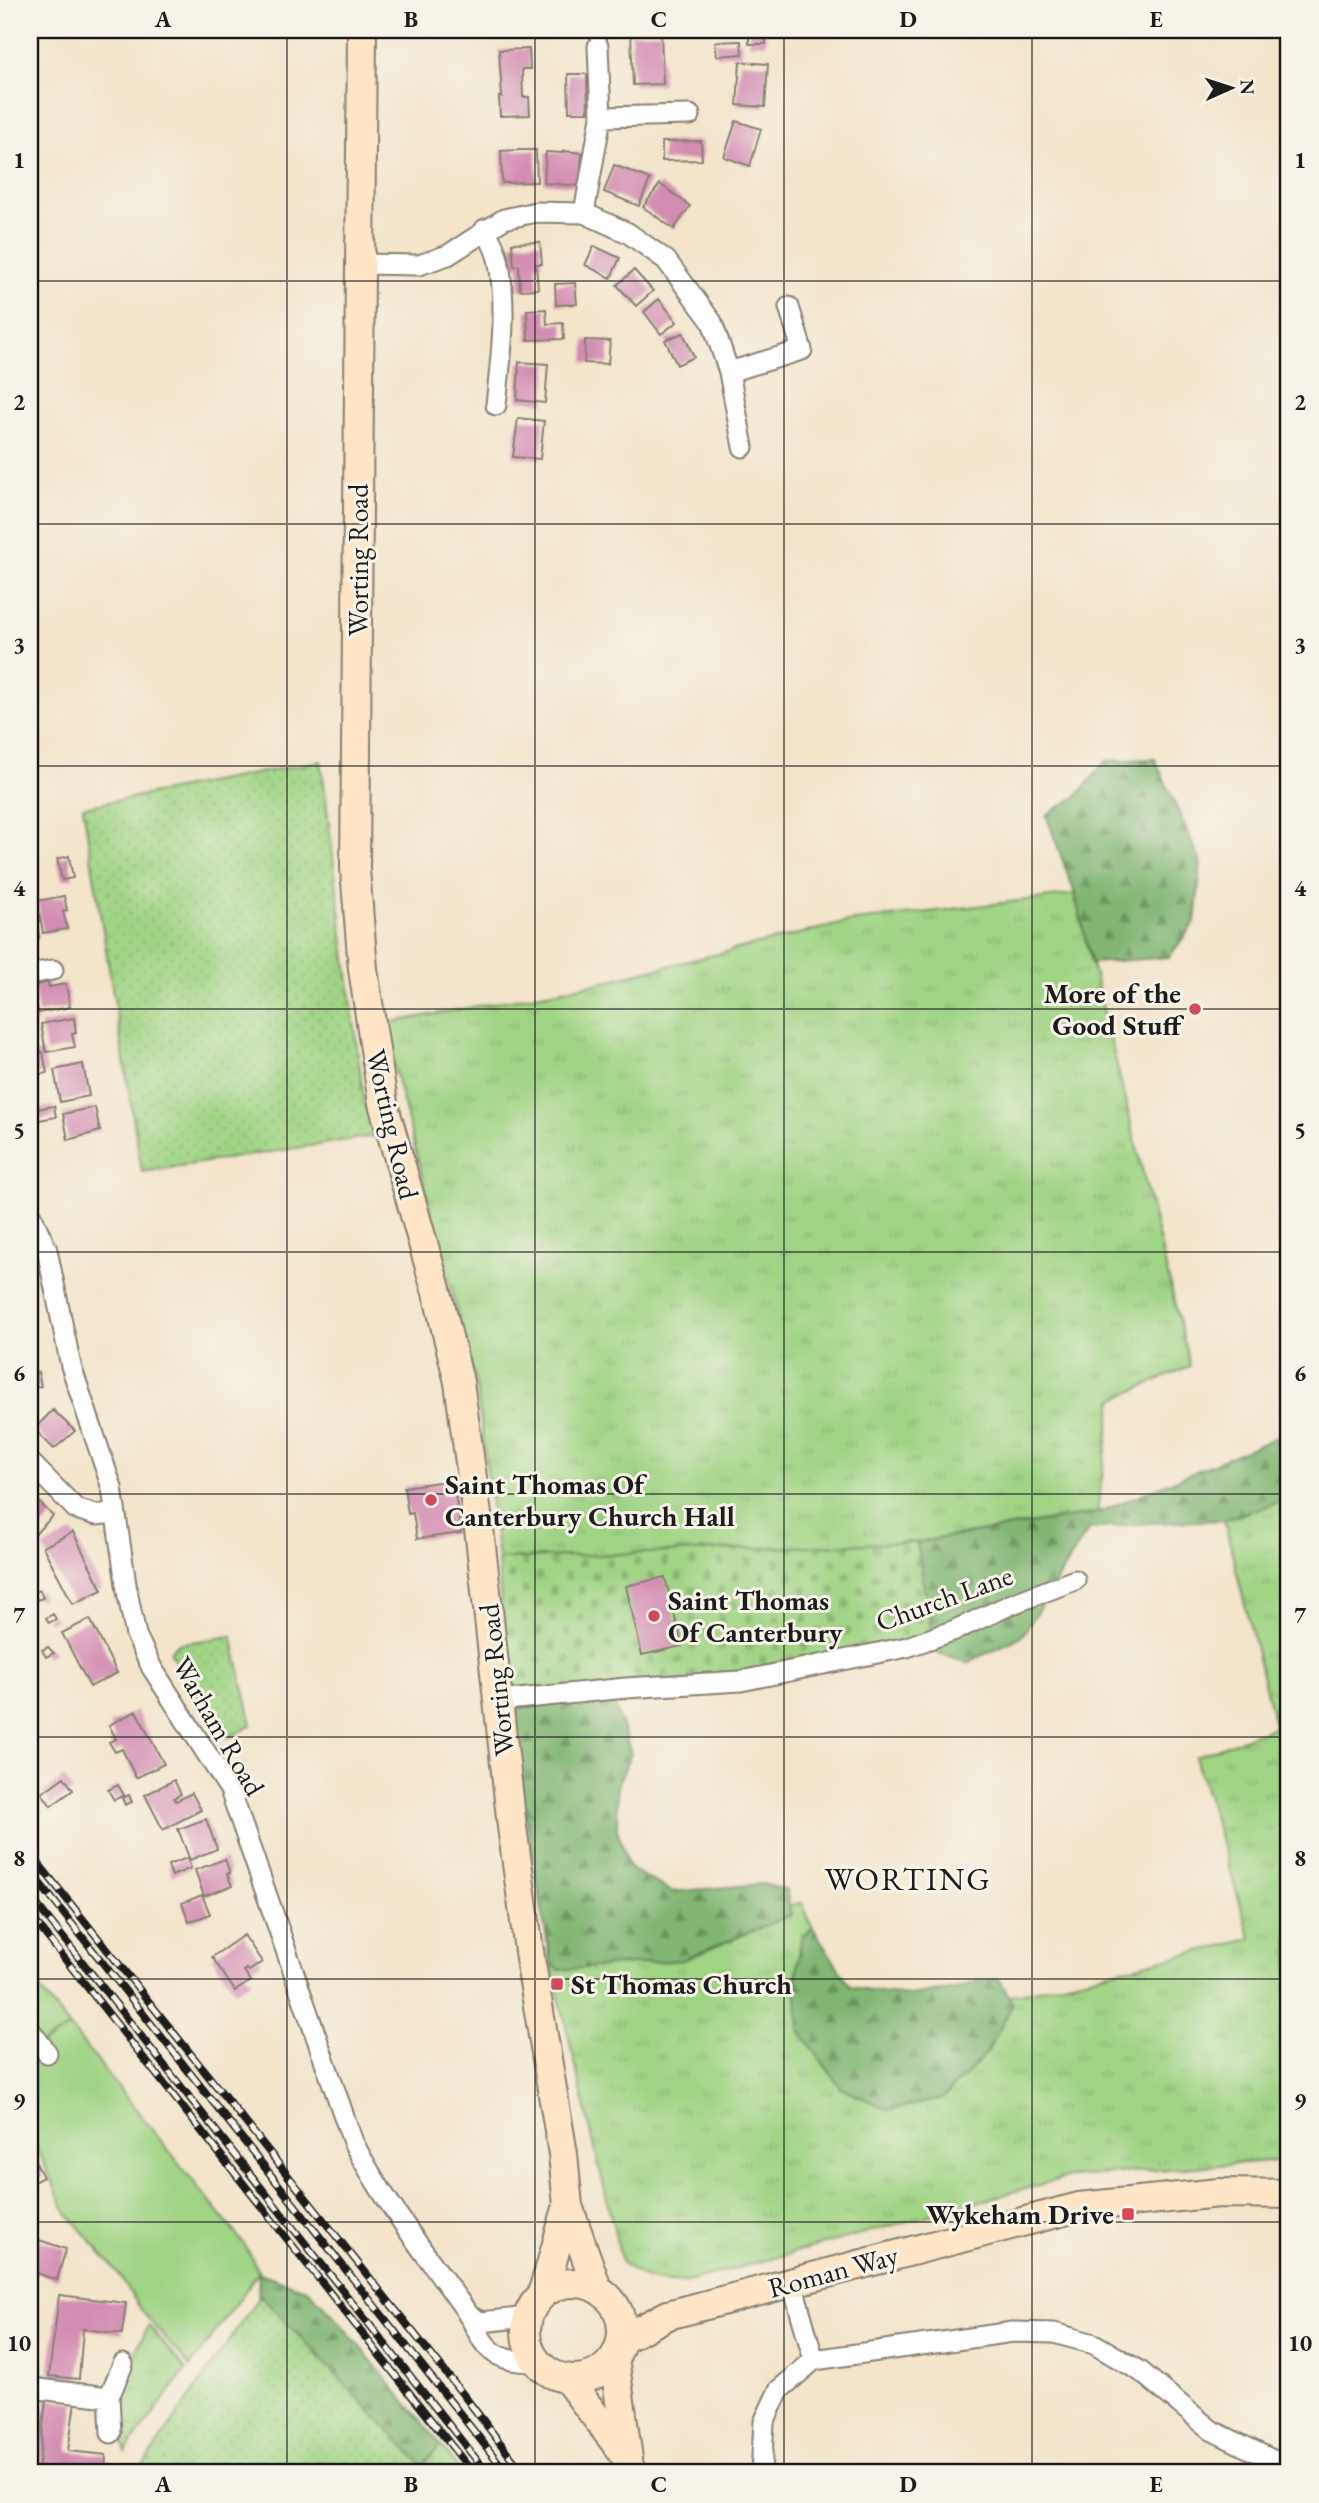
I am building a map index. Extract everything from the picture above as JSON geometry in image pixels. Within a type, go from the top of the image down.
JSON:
[{"type":"main road","name":"Worting Road","points":[[362,30],[355,869],[363,969],[383,1102],[438,1296],[459,1382],[530,1958],[563,2154],[568,2206],[597,2288]]},
{"type":"main road","name":"Roman Way","points":[[619,2311],[668,2315],[1079,2207],[1219,2193],[1289,2194]]},
{"type":"main road","name":"Worting Road","points":[[534,2306],[549,2274],[568,2206]]},
{"type":"main road","points":[[576,2282],[597,2288],[609,2297],[619,2311],[623,2332],[610,2365],[596,2375],[579,2380],[568,2380],[552,2374],[529,2348],[526,2331],[534,2306],[559,2285],[576,2282]]},
{"type":"main road","name":"Roman Way","points":[[618,2349],[668,2315]]},
{"type":"main road","points":[[618,2349],[629,2466]]},
{"type":"main road","points":[[568,2380],[629,2466]]},
{"type":"street","points":[[584,213],[601,117],[598,47]]},
{"type":"street","points":[[601,117],[690,116]]},
{"type":"street","points":[[360,264],[419,265],[447,255],[504,219],[536,212],[584,213],[628,233],[666,260],[712,322],[729,372],[743,447]]},
{"type":"street","points":[[485,229],[498,257],[503,304],[503,344],[496,405]]},
{"type":"street","points":[[729,372],[802,350],[789,307]]},
{"type":"street","points":[[30,974],[52,970]]},
{"type":"street","name":"Warham Road","points":[[30,1213],[47,1250],[71,1366],[112,1488],[136,1635],[152,1668],[230,1790],[354,2142],[372,2178],[468,2315],[483,2342],[496,2353],[517,2362],[538,2361]]},
{"type":"street","points":[[30,1462],[76,1509],[96,1515],[114,1513]]},
{"type":"street","name":"Church Lane","points":[[498,1701],[626,1688],[741,1681],[908,1647],[1075,1580]]},
{"type":"street","points":[[30,2030],[47,2053]]},
{"type":"street","points":[[792,2283],[814,2360]]},
{"type":"street","points":[[468,2315],[481,2322],[534,2306]]},
{"type":"street","points":[[761,2473],[764,2422],[779,2390],[814,2360],[1013,2332],[1054,2333],[1094,2344],[1140,2371],[1211,2430],[1289,2468]]},
{"type":"street","points":[[111,2433],[110,2397],[123,2364]]},
{"type":"street","points":[[30,2388],[110,2397]]},
{"type":"green space","points":[[1155,759],[1201,863],[1195,922],[1169,957],[1091,963],[1075,894],[1046,815],[1077,796],[1106,761]]},
{"type":"green space","points":[[321,761],[364,1102],[374,1136],[142,1172],[83,807]]},
{"type":"green space","points":[[1075,894],[1190,1366],[1113,1400],[1097,1513],[917,1542],[498,1559],[476,1385],[383,1024],[594,984],[848,922]]},
{"type":"green space","points":[[1289,1432],[1289,1499],[1224,1520],[1089,1529],[1022,1636],[967,1663],[933,1651],[917,1542],[1097,1513]]},
{"type":"green space","points":[[1289,1499],[1289,2164],[1270,2161],[1068,2177],[687,2282],[652,2280],[622,2263],[548,1950],[802,1903],[858,2031],[1251,1939],[1195,1757],[1275,1727],[1224,1520]]},
{"type":"green space","points":[[917,1542],[932,1639],[508,1711],[498,1559]]},
{"type":"green space","points":[[232,1636],[252,1725],[234,1735],[220,1738],[170,1651],[178,1644]]},
{"type":"green space","points":[[580,1699],[615,1706],[631,1753],[617,1787],[617,1829],[630,1869],[672,1892],[762,1884],[786,1890],[791,1915],[683,1960],[560,1970],[551,1963],[508,1711],[516,1706]]},
{"type":"green space","points":[[813,1928],[850,1986],[909,1995],[957,1989],[978,1981],[999,1979],[1013,2003],[987,2053],[942,2099],[890,2110],[842,2089],[799,2030],[796,1982],[801,1937]]},
{"type":"green space","points":[[30,1977],[70,2027],[30,2051]]},
{"type":"green space","points":[[70,2027],[246,2247],[259,2272],[190,2367],[144,2314],[116,2271],[66,2212],[30,2132],[30,2052]]},
{"type":"green space","points":[[259,2273],[309,2290],[336,2318],[441,2445],[416,2473],[258,2298]]},
{"type":"green space","points":[[260,2295],[422,2465],[416,2473],[138,2473]]},
{"type":"green space","points":[[149,2326],[186,2370],[125,2452],[119,2421],[119,2403],[131,2363]]},
{"type":"green space","points":[[441,2445],[461,2473],[416,2473]]},
{"type":"building","points":[[749,30],[766,30],[766,44],[749,44]]},
{"type":"building","points":[[661,32],[663,84],[633,85],[631,33]]},
{"type":"building","points":[[741,41],[742,54],[717,56],[715,42]]},
{"type":"building","points":[[529,49],[530,69],[522,69],[523,97],[529,97],[530,115],[500,116],[499,97],[502,97],[499,50]]},
{"type":"building","points":[[740,62],[768,64],[765,107],[737,105]]},
{"type":"building","points":[[568,74],[587,74],[588,112],[569,112]]},
{"type":"building","points":[[736,121],[761,129],[750,166],[724,157]]},
{"type":"building","points":[[701,141],[702,160],[662,161],[662,142]]},
{"type":"building","points":[[536,150],[537,182],[502,183],[501,151]]},
{"type":"building","points":[[546,152],[582,153],[580,186],[544,183]]},
{"type":"building","points":[[614,165],[650,179],[639,206],[604,192]]},
{"type":"building","points":[[660,184],[690,206],[674,229],[643,207]]},
{"type":"building","points":[[540,242],[542,264],[536,264],[538,289],[520,290],[519,266],[514,266],[512,243]]},
{"type":"building","points":[[594,246],[620,258],[611,278],[585,265]]},
{"type":"building","points":[[634,270],[653,291],[636,306],[617,285]]},
{"type":"building","points":[[575,283],[577,304],[556,305],[555,284]]},
{"type":"building","points":[[659,299],[677,322],[661,334],[644,312]]},
{"type":"building","points":[[546,309],[547,324],[563,323],[564,339],[528,340],[527,310]]},
{"type":"building","points":[[683,333],[694,357],[677,365],[665,340]]},
{"type":"building","points":[[585,340],[610,341],[608,364],[584,363]]},
{"type":"building","points":[[519,362],[548,364],[545,403],[517,400]]},
{"type":"building","points":[[518,418],[544,421],[540,459],[513,457]]},
{"type":"building","points":[[69,856],[73,878],[62,880],[57,859]]},
{"type":"building","points":[[64,896],[67,910],[63,911],[67,929],[43,933],[37,901]]},
{"type":"building","points":[[32,904],[39,938],[30,940],[30,905]]},
{"type":"building","points":[[48,983],[49,987],[66,984],[70,1007],[38,1013],[33,986]]},
{"type":"building","points":[[35,1012],[37,1023],[30,1024],[30,1013]]},
{"type":"building","points":[[74,1018],[76,1033],[72,1034],[75,1047],[46,1052],[41,1024]]},
{"type":"building","points":[[43,1052],[47,1073],[30,1076],[30,1054]]},
{"type":"building","points":[[83,1064],[89,1096],[60,1102],[54,1070]]},
{"type":"building","points":[[54,1106],[56,1117],[33,1121],[31,1110]]},
{"type":"building","points":[[95,1107],[100,1131],[68,1140],[63,1114]]},
{"type":"building","points":[[30,1354],[41,1386],[30,1388]]},
{"type":"building","points":[[53,1410],[75,1431],[54,1449],[34,1429]]},
{"type":"building","name":"Saint Thomas Of Canterbury Church Hall","points":[[453,1480],[461,1533],[417,1539],[413,1513],[408,1514],[404,1487]]},
{"type":"building","points":[[30,1493],[53,1516],[30,1539]]},
{"type":"building","points":[[73,1532],[102,1590],[73,1604],[43,1547]]},
{"type":"building","name":"Saint Thomas Of Canterbury","points":[[665,1577],[682,1646],[642,1655],[626,1586]]},
{"type":"building","points":[[40,1590],[43,1598],[37,1600],[34,1593]]},
{"type":"building","points":[[53,1614],[56,1619],[49,1623],[46,1618]]},
{"type":"building","points":[[90,1619],[117,1673],[90,1687],[62,1633]]},
{"type":"building","points":[[48,1647],[54,1653],[46,1657],[42,1650]]},
{"type":"building","points":[[136,1711],[164,1764],[136,1778],[122,1749],[115,1752],[109,1742],[116,1739],[109,1725]]},
{"type":"building","points":[[64,1777],[73,1790],[51,1806],[42,1793]]},
{"type":"building","points":[[174,1780],[181,1794],[174,1798],[176,1801],[192,1793],[201,1810],[163,1830],[145,1795]]},
{"type":"building","points":[[118,1785],[124,1795],[114,1800],[108,1790]]},
{"type":"building","points":[[129,1795],[132,1802],[125,1805],[122,1798]]},
{"type":"building","points":[[206,1819],[217,1849],[190,1860],[178,1829]]},
{"type":"building","points":[[187,1858],[191,1868],[172,1876],[168,1865]]},
{"type":"building","points":[[225,1859],[232,1886],[204,1896],[195,1870]]},
{"type":"building","points":[[202,1895],[210,1914],[189,1922],[182,1903]]},
{"type":"building","points":[[244,1935],[262,1962],[249,1971],[244,1971],[251,1981],[235,1991],[212,1957]]},
{"type":"building","points":[[30,2151],[43,2177],[30,2184]]},
{"type":"building","points":[[30,2237],[66,2249],[57,2280],[30,2271]]},
{"type":"building","points":[[59,2295],[126,2303],[122,2334],[83,2329],[79,2379],[49,2376]]},
{"type":"building","points":[[46,2399],[75,2402],[68,2451],[106,2455],[105,2473],[38,2473]]},
{"type":"railway","points":[[30,1853],[523,2473]]},
{"type":"railway","points":[[30,1871],[507,2473]]},
{"type":"railway","points":[[30,1896],[487,2473]]},
{"type":"railway","points":[[30,1915],[473,2473]]},
{"type":"place","name":"More of the Good Stuff","points":[[1195,1009]]},
{"type":"place","name":"Saint Thomas Of Canterbury Church Hall","points":[[431,1500]]},
{"type":"place","name":"Saint Thomas Of Canterbury","points":[[654,1616]]},
{"type":"place","name":"St Thomas Church","points":[[557,1984]]},
{"type":"place","name":"Wykeham Drive","points":[[1128,2214]]},
{"type":"district","name":"WORTING","points":[[908,1879]]}]
